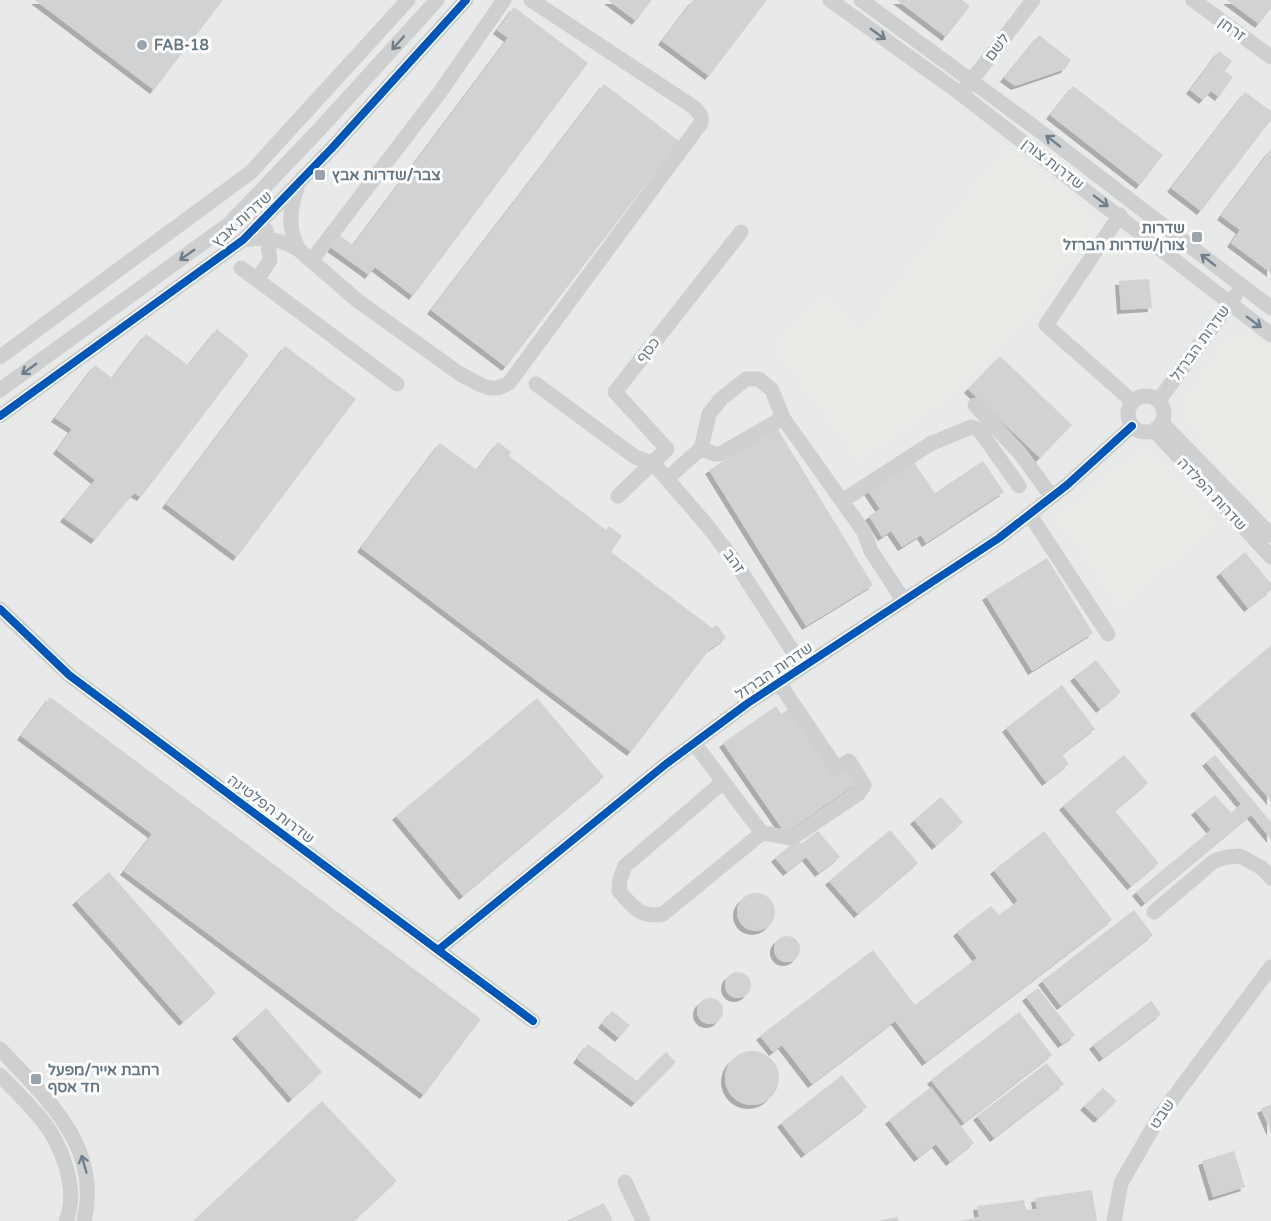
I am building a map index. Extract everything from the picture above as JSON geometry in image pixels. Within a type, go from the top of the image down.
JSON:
[{"type":"street","points":[[0,357],[251,172],[408,0]]},
{"type":"street","name":"שדרות אבץ","points":[[0,390],[229,224],[309,142],[437,0]]},
{"type":"street","name":"שדרות אבץ","points":[[0,416],[258,242],[272,212],[466,0]]},
{"type":"street","points":[[312,260],[440,92],[504,0]]},
{"type":"street","points":[[258,242],[283,242],[299,250],[358,301],[473,381],[490,388],[498,388],[509,383],[701,123],[695,108],[531,0]]},
{"type":"street","name":"שדרות צורן","points":[[830,0],[961,94],[1271,335]]},
{"type":"street","name":"שדרות צורן","points":[[861,0],[972,81],[1271,308]]},
{"type":"street","name":"לשם","points":[[961,94],[1033,0]]},
{"type":"street","name":"זרחן","points":[[1193,0],[1271,57]]},
{"type":"street","points":[[299,250],[293,236],[290,213],[301,182]]},
{"type":"street","points":[[258,242],[272,212]]},
{"type":"street","points":[[1119,215],[1046,326],[1132,401]]},
{"type":"street","name":"כסף","points":[[653,463],[667,449],[615,392],[741,232]]},
{"type":"street","points":[[257,280],[269,264],[258,242]]},
{"type":"street","points":[[241,268],[397,384]]},
{"type":"street","name":"שדרות הברזל","points":[[1159,400],[1242,287]]},
{"type":"street","points":[[668,479],[700,448],[709,414],[726,394],[746,379],[759,379],[772,390],[783,418],[864,532],[871,551],[903,601]]},
{"type":"street","points":[[537,384],[635,457],[653,463],[618,495]]},
{"type":"street","points":[[1142,395],[1159,400],[1165,411],[1158,427],[1142,432],[1132,426],[1128,411],[1132,401],[1142,395]]},
{"type":"street","points":[[975,405],[1019,452],[1052,497]]},
{"type":"street","points":[[700,448],[720,454],[783,418]]},
{"type":"street","name":"שדרות הברזל","points":[[438,950],[694,743],[779,683],[999,538],[1052,497],[1132,426]]},
{"type":"street","points":[[842,501],[930,444],[971,427],[978,429],[1019,486]]},
{"type":"street","name":"שדרות הפלדה","points":[[1158,427],[1271,535]]},
{"type":"street","name":"שדרות הפלדה","points":[[1158,427],[1271,557]]},
{"type":"street","name":"זהב","points":[[653,463],[734,559],[803,667]]},
{"type":"street","points":[[1030,514],[1108,634]]},
{"type":"street","name":"שדרות הפלטינה","points":[[0,609],[69,675],[533,1021]]},
{"type":"street","points":[[694,743],[762,833],[792,838],[858,794],[864,785],[849,761],[837,769],[779,683]]},
{"type":"street","points":[[723,782],[625,866],[620,879],[619,891],[636,910],[651,916],[663,914],[762,833]]},
{"type":"street","points":[[1154,912],[1214,861],[1227,857],[1240,856],[1262,868],[1271,878]]},
{"type":"street","name":"שבט","points":[[1114,1221],[1121,1183],[1159,1117],[1271,967]]},
{"type":"street","points":[[0,1049],[57,1109],[79,1148],[87,1178],[88,1203],[84,1221]]},
{"type":"street","points":[[0,1075],[44,1121],[63,1157],[71,1188],[70,1212],[66,1221]]},
{"type":"street","points":[[625,1182],[643,1221]]},
{"type":"shaded area","points":[[0,0],[1271,0],[1271,1221],[0,1221]]},
{"type":"shaded area","points":[[1007,147],[1096,219],[1026,319],[945,398],[860,461],[774,346],[824,299],[861,330]]},
{"type":"shaded area","points":[[1242,337],[1255,337],[1271,349],[1271,514],[1207,446],[1195,431],[1182,406],[1225,343]]},
{"type":"shaded area","points":[[1137,452],[1152,454],[1217,525],[1119,606],[1058,518]]},
{"type":"building","name":"FAB-18","points":[[35,0],[223,0],[154,90]]},
{"type":"building","points":[[608,0],[652,0],[636,21]]},
{"type":"building","points":[[693,0],[767,0],[709,76],[662,41]]},
{"type":"building","points":[[897,0],[962,0],[970,6],[946,37]]},
{"type":"building","points":[[1227,0],[1271,0],[1271,8],[1259,24]]},
{"type":"building","points":[[514,7],[588,63],[413,296],[375,267],[369,275],[330,247],[339,235],[353,245],[508,38],[497,30]]},
{"type":"building","points":[[1039,35],[1071,60],[1065,69],[1015,86],[1004,78]]},
{"type":"building","points":[[1219,51],[1232,61],[1225,71],[1233,77],[1219,97],[1211,91],[1203,100],[1190,90]]},
{"type":"building","points":[[604,84],[679,141],[506,367],[431,310]]},
{"type":"building","points":[[1073,86],[1163,155],[1140,185],[1050,115]]},
{"type":"building","points":[[1245,92],[1271,111],[1271,120],[1201,211],[1171,188]]},
{"type":"building","points":[[1271,149],[1271,273],[1231,243],[1240,230],[1221,216]]},
{"type":"building","points":[[1149,279],[1152,308],[1121,310],[1119,281]]},
{"type":"building","points":[[217,329],[249,355],[141,497],[134,493],[95,540],[64,518],[95,480],[57,450],[72,429],[55,418],[95,365],[112,378],[146,334],[188,365]]},
{"type":"building","points":[[285,346],[356,399],[237,557],[166,504]]},
{"type":"building","points":[[1000,356],[1072,425],[1040,458],[968,389]]},
{"type":"building","points":[[777,428],[873,585],[806,626],[709,470]]},
{"type":"building","points":[[498,442],[511,452],[509,456],[606,530],[609,526],[622,536],[611,552],[712,628],[717,625],[726,638],[709,650],[631,752],[361,548],[440,443],[477,470]]},
{"type":"building","points":[[913,461],[935,493],[983,461],[1004,492],[926,543],[921,535],[902,547],[891,531],[882,537],[869,516],[880,509],[868,491]]},
{"type":"building","points":[[1245,552],[1271,584],[1271,590],[1248,608],[1220,573]]},
{"type":"building","points":[[1047,558],[1093,633],[1032,671],[986,596]]},
{"type":"building","points":[[1271,645],[1271,801],[1194,711]]},
{"type":"building","points":[[1096,660],[1121,692],[1100,709],[1074,677]]},
{"type":"building","points":[[1062,685],[1095,729],[1062,754],[1069,764],[1046,782],[1006,728]]},
{"type":"building","points":[[50,697],[481,1019],[424,1095],[124,871],[152,834],[21,736]]},
{"type":"building","points":[[537,698],[604,777],[463,896],[396,816]]},
{"type":"building","points":[[776,706],[781,714],[789,709],[835,777],[848,768],[858,783],[785,833],[723,743]]},
{"type":"building","points":[[1124,755],[1148,783],[1115,811],[1159,863],[1131,886],[1063,806]]},
{"type":"building","points":[[1215,755],[1271,822],[1271,839],[1251,815],[1145,903],[1136,892],[1211,830],[1195,811],[1215,795],[1231,813],[1241,804],[1206,762]]},
{"type":"building","points":[[941,797],[963,822],[936,846],[914,820]]},
{"type":"building","points":[[890,830],[918,863],[858,914],[829,881]]},
{"type":"building","points":[[818,831],[840,857],[819,873],[806,857],[787,872],[775,858],[797,840],[801,844]]},
{"type":"building","points":[[1044,831],[1112,920],[926,1062],[895,1021],[812,1084],[782,1045],[773,1052],[760,1036],[873,950],[915,1005],[977,958],[957,932],[991,906],[999,915],[1018,901],[994,870]]},
{"type":"building","points":[[109,872],[216,993],[183,1022],[76,901]]},
{"type":"building","points":[[756,893],[763,894],[769,899],[774,905],[774,919],[769,925],[763,930],[756,931],[749,930],[743,925],[738,919],[737,912],[738,905],[743,899],[749,894]]},
{"type":"building","points":[[1134,910],[1153,935],[1061,1006],[1042,981]]},
{"type":"building","points":[[787,936],[796,940],[800,949],[796,958],[787,962],[778,958],[774,949],[778,940]]},
{"type":"building","points":[[738,972],[747,976],[751,985],[747,994],[738,998],[729,994],[725,985],[729,976]]},
{"type":"building","points":[[1038,988],[1075,1035],[1062,1044],[1026,997]]},
{"type":"building","points":[[710,998],[719,1002],[723,1011],[719,1020],[710,1024],[701,1020],[697,1011],[701,1002]]},
{"type":"building","points":[[1151,1001],[1161,1014],[1103,1058],[1093,1045]]},
{"type":"building","points":[[266,1008],[322,1072],[292,1099],[236,1035]]},
{"type":"building","points":[[612,1011],[630,1025],[619,1038],[602,1024]]},
{"type":"building","points":[[1019,1012],[1052,1055],[964,1123],[931,1080]]},
{"type":"building","points":[[588,1044],[637,1081],[666,1052],[676,1062],[635,1103],[577,1059]]},
{"type":"building","points":[[752,1051],[762,1053],[771,1059],[777,1068],[779,1078],[777,1088],[771,1097],[762,1103],[752,1105],[742,1103],[733,1097],[727,1088],[725,1078],[727,1068],[733,1059],[742,1053]]},
{"type":"building","points":[[1047,1063],[1064,1084],[994,1138],[977,1116]]},
{"type":"building","points":[[842,1075],[867,1107],[805,1154],[781,1123]]},
{"type":"building","points":[[931,1087],[974,1143],[950,1162],[936,1144],[918,1158],[889,1120]]},
{"type":"building","points":[[1103,1088],[1117,1101],[1098,1119],[1084,1106]]},
{"type":"building","points":[[322,1101],[397,1181],[354,1221],[193,1221]]},
{"type":"building","points":[[1271,1104],[1271,1132],[1261,1109]]},
{"type":"building","points":[[1234,1151],[1245,1187],[1213,1197],[1202,1161]]},
{"type":"building","points":[[1092,1190],[1097,1221],[960,1221],[979,1217],[977,1206],[1024,1200],[1026,1210],[1037,1209],[1035,1198]]},
{"type":"building","points":[[604,1203],[613,1221],[566,1221]]},
{"type":"building","points":[[898,1217],[898,1221],[881,1221],[881,1220]]},
{"type":"cycle path","points":[[0,416],[243,240],[332,148],[466,0]]},
{"type":"cycle path","points":[[438,950],[666,764],[748,703],[999,538],[1067,485],[1132,426]]},
{"type":"cycle path","points":[[0,609],[69,675],[533,1021]]},
{"type":"place","name":"FAB-18","points":[[142,45]]},
{"type":"place","name":"צבר/שדרות אבץ","points":[[320,175]]},
{"type":"place","name":"שדרות צורן/שדרות הברזל","points":[[1197,237]]},
{"type":"place","name":"רחבת אייר/מפעל חד אסף","points":[[36,1079]]}]
